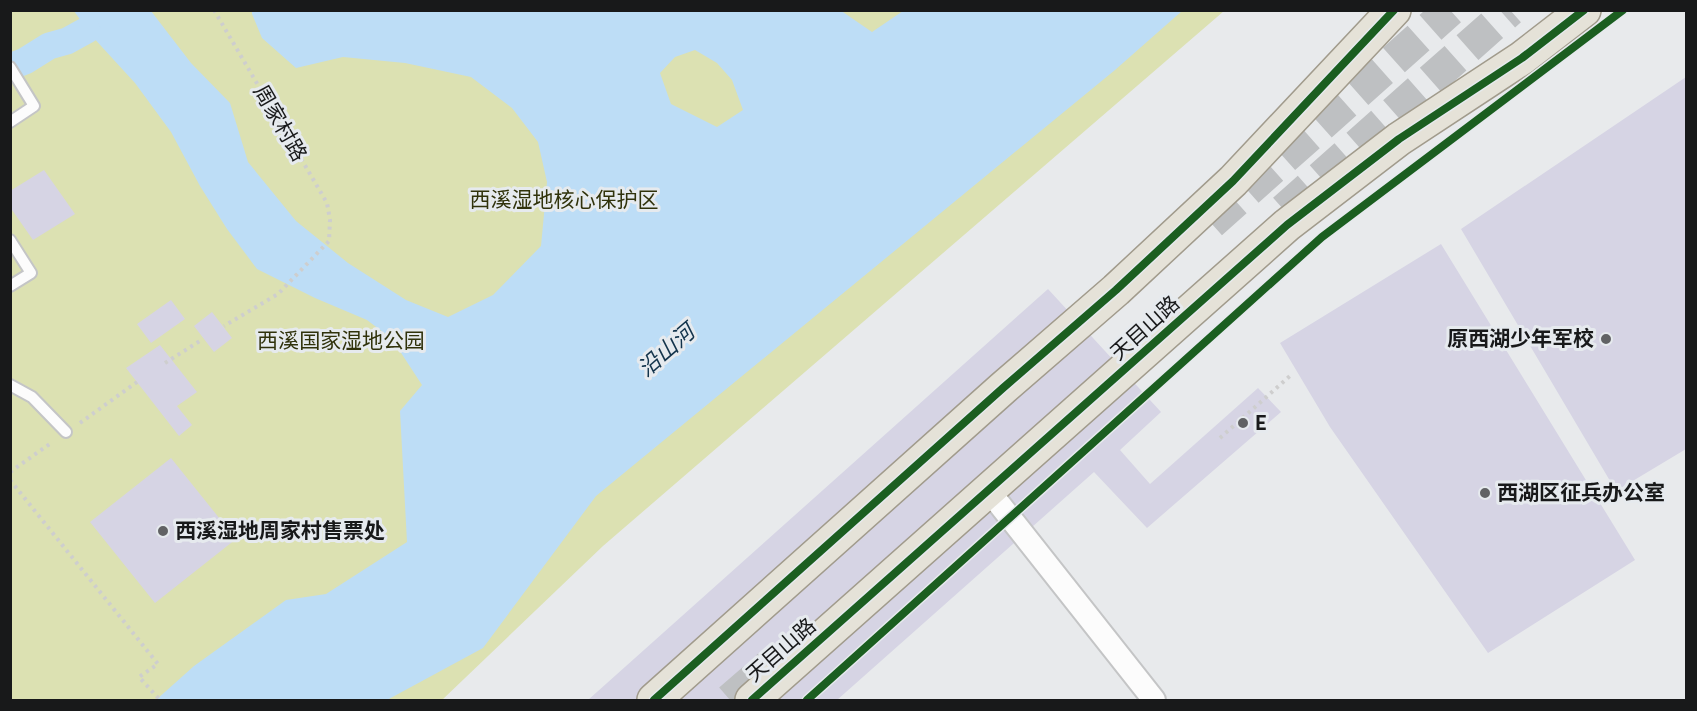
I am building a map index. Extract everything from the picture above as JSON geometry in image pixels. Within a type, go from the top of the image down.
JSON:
[{"type":"main road","points":[[654,700],[1116,290],[1225,189],[1394,10]]},
{"type":"main road","name":"天目山路","points":[[752,700],[1287,225],[1399,139],[1522,58],[1584,10]]},
{"type":"street","points":[[989,491],[1154,700]]},
{"type":"lane","points":[[10,67],[34,106],[10,122]]},
{"type":"lane","points":[[10,240],[31,273],[10,286]]},
{"type":"lane","points":[[10,385],[32,397],[66,432]]},
{"type":"path","points":[[165,363],[203,339]]},
{"type":"path","points":[[1220,438],[1290,376]]},
{"type":"path","points":[[10,480],[158,664],[139,677],[160,700]]},
{"type":"green space","name":"西溪国家湿地公园","points":[[10,11],[1224,11],[603,546],[442,700],[11,700]]},
{"type":"water","name":"沿山河","points":[[840,10],[872,32],[903,11],[1182,11],[1115,70],[596,496],[483,648],[387,700],[156,700],[194,666],[286,600],[326,594],[407,542],[400,411],[422,385],[392,339],[367,320],[315,298],[257,269],[227,229],[200,186],[171,132],[135,83],[91,35],[74,11],[151,11],[191,63],[230,103],[248,162],[296,221],[348,263],[406,300],[448,317],[493,295],[541,246],[547,182],[538,142],[512,108],[471,77],[405,63],[343,57],[296,68],[262,38],[252,11]],"holes":[[[695,50],[717,63],[732,80],[743,110],[717,127],[671,104],[660,73],[675,57]]]},
{"type":"building","name":"原西湖少年军校","points":[[1686,77],[1686,449],[1616,491],[1461,229]]},
{"type":"building","points":[[44,170],[75,214],[33,240],[10,207],[10,191]]},
{"type":"building","name":"西湖区征兵办公室","points":[[1441,244],[1635,560],[1488,653],[1330,427],[1280,343]]},
{"type":"building","points":[[1048,289],[1161,412],[1120,450],[1150,484],[1258,388],[1281,412],[1147,528],[1094,472],[837,700],[588,700]]},
{"type":"building","points":[[171,300],[185,319],[151,343],[137,324]]},
{"type":"building","points":[[212,312],[232,338],[214,352],[194,326]]},
{"type":"building","points":[[160,345],[197,392],[177,406],[192,425],[179,436],[126,368]]},
{"type":"building","name":"西溪湿地周家村售票处","points":[[171,458],[236,539],[155,603],[90,522]]},
{"type":"waterway","points":[[10,67],[25,61],[49,46],[67,41],[87,30]]},
{"type":"tunnel","points":[[1211,223],[1450,10]]},
{"type":"tunnel","points":[[1284,210],[1510,10]]},
{"type":"tunnel","points":[[730,700],[769,666]]},
{"type":"cycle path","points":[[654,700],[1116,290],[1233,181],[1394,10]]},
{"type":"cycle path","points":[[752,700],[1287,225],[1399,139],[1522,58],[1584,10]]},
{"type":"cycle path","points":[[807,700],[1322,237],[1623,10]]},
{"type":"place","name":"原西湖少年军校","points":[[1606,339]]},
{"type":"place","name":"E","points":[[1243,423]]},
{"type":"place","name":"西湖区征兵办公室","points":[[1485,493]]},
{"type":"place","name":"西溪湿地周家村售票处","points":[[163,531]]},
{"type":"park label","name":"西溪湿地核心保护区","points":[[564,200]]}]
